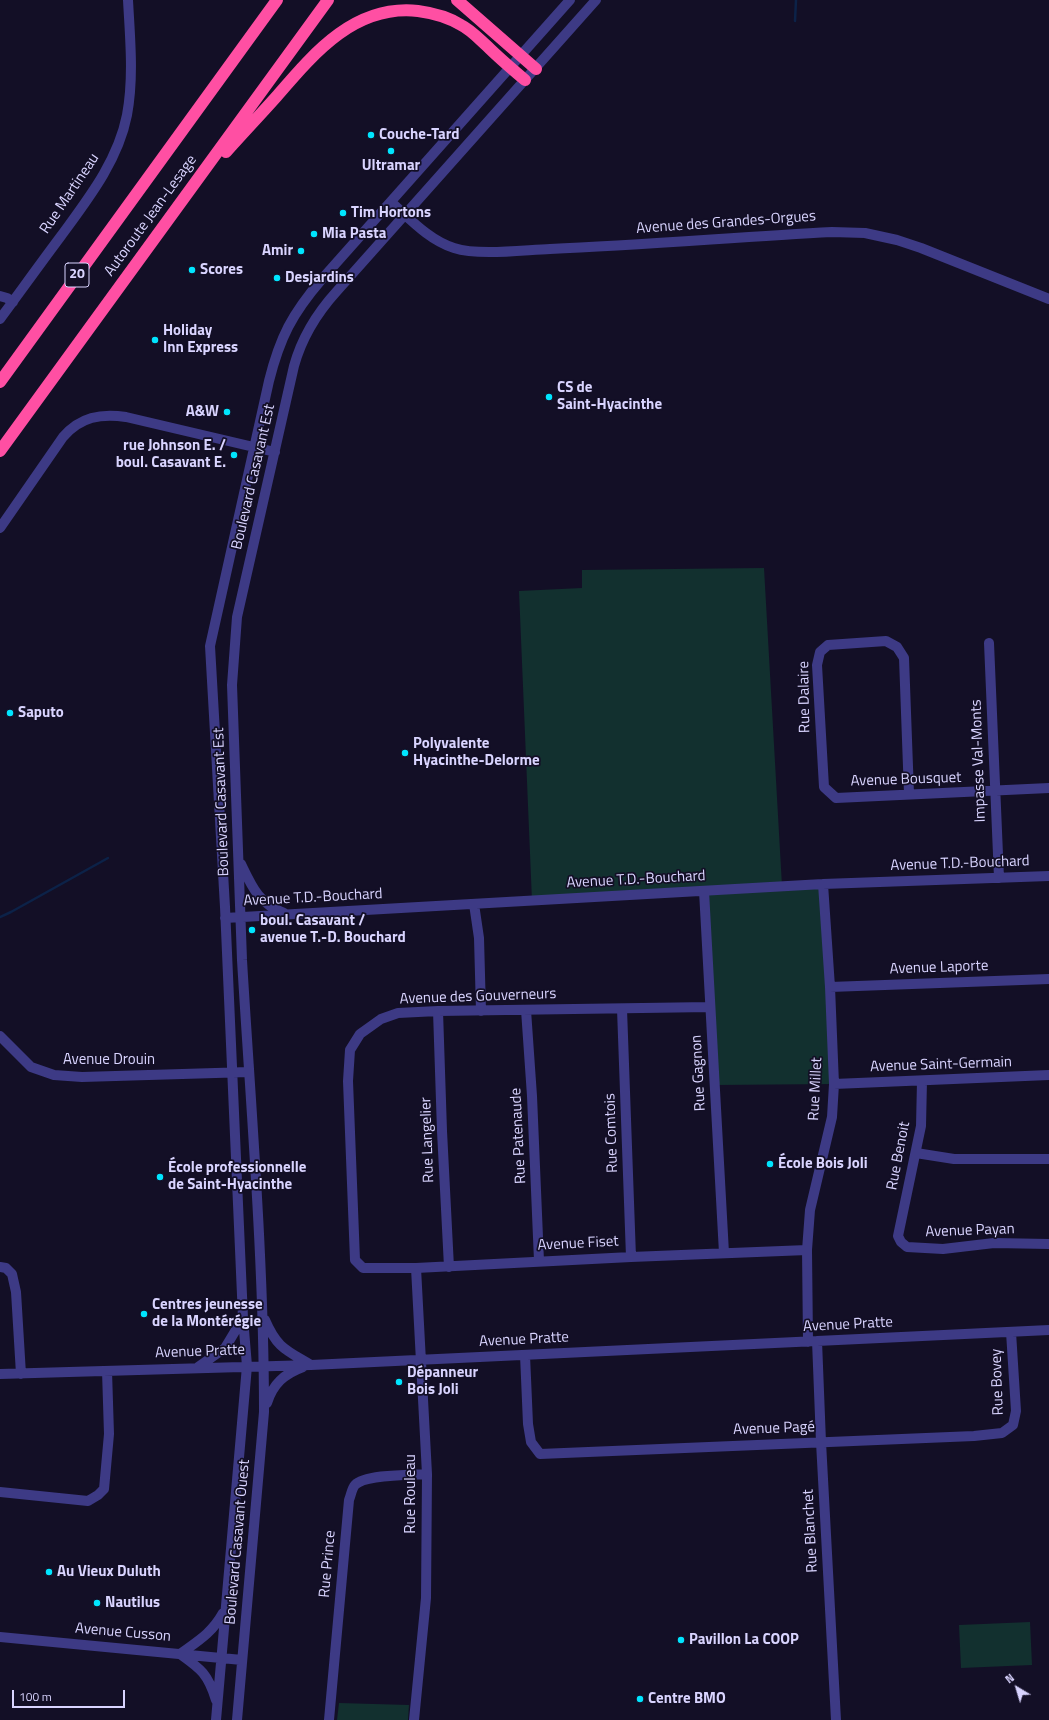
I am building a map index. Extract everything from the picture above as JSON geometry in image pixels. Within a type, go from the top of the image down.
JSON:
[{"type":"highway","name":"Autoroute Jean-Lesage","points":[[0,382],[277,0]]},
{"type":"highway","name":"Autoroute Jean-Lesage","points":[[0,451],[328,0]]},
{"type":"highway","points":[[457,0],[536,68]]},
{"type":"highway","points":[[183,198],[316,53],[336,35],[364,19],[377,14],[401,11],[420,11],[441,16],[458,23],[468,29],[525,80]]},
{"type":"street","name":"Rue Martineau","points":[[0,319],[93,191],[117,148],[127,115],[131,81],[128,0]]},
{"type":"street","name":"Boulevard Casavant Est","points":[[246,1366],[225,918],[210,646],[254,448],[276,356],[291,320],[318,283],[570,0]]},
{"type":"street","name":"Boulevard Casavant Est","points":[[264,1366],[263,1316],[242,960],[242,917],[232,685],[237,617],[296,359],[307,332],[327,302],[596,0]]},
{"type":"street","name":"Avenue des Grandes-Orgues","points":[[391,202],[428,235],[443,244],[455,249],[479,251],[580,248],[832,232],[865,233],[897,240],[921,248],[1049,299]]},
{"type":"street","points":[[0,296],[13,302]]},
{"type":"street","points":[[0,528],[59,441],[72,427],[88,418],[107,415],[126,417],[274,452]]},
{"type":"street","name":"Rue Dalaire","points":[[836,798],[824,787],[817,665],[820,652],[828,645],[886,641],[897,647],[904,658],[909,794]]},
{"type":"street","name":"Impasse Val-Monts","points":[[989,643],[999,878]]},
{"type":"street","name":"Avenue Bousquet","points":[[836,798],[1049,788]]},
{"type":"street","points":[[239,859],[256,894],[268,905],[288,914]]},
{"type":"street","name":"Avenue T.D.-Bouchard","points":[[225,918],[823,884],[1049,876]]},
{"type":"street","name":"Rue Millet","points":[[813,1342],[807,1250],[810,1210],[832,1117],[834,1084],[830,987],[823,884]]},
{"type":"street","name":"Rue Gagnon","points":[[704,891],[724,1253]]},
{"type":"street","points":[[474,904],[479,938],[481,1011]]},
{"type":"street","name":"Avenue Laporte","points":[[830,987],[1049,979]]},
{"type":"street","name":"Avenue des Gouverneurs","points":[[355,1260],[348,1081],[350,1050],[360,1034],[381,1019],[398,1014],[438,1012],[710,1007]]},
{"type":"street","name":"Rue Comtois","points":[[622,1009],[631,1256]]},
{"type":"street","name":"Rue Patenaude","points":[[526,1010],[532,1096],[539,1261]]},
{"type":"street","name":"Rue Langelier","points":[[438,1012],[449,1267]]},
{"type":"street","name":"Avenue Drouin","points":[[0,1036],[31,1067],[54,1075],[82,1077],[232,1073]]},
{"type":"street","points":[[232,1073],[249,1072]]},
{"type":"street","name":"Avenue Saint-Germain","points":[[834,1084],[1049,1075]]},
{"type":"street","name":"Rue Benoit","points":[[898,1236],[921,1126],[922,1081]]},
{"type":"street","points":[[916,1153],[954,1159],[1049,1159]]},
{"type":"street","name":"Avenue Payan","points":[[898,1236],[906,1247],[943,1249],[994,1244],[1049,1244]]},
{"type":"street","name":"Avenue Fiset","points":[[355,1260],[363,1268],[416,1268],[631,1256],[807,1250]]},
{"type":"street","points":[[0,1267],[6,1268],[12,1274],[16,1292],[21,1374]]},
{"type":"street","name":"Rue Rouleau","points":[[414,1720],[426,1598],[427,1474],[416,1268]]},
{"type":"street","points":[[263,1316],[275,1341],[283,1348],[311,1365]]},
{"type":"street","points":[[198,1367],[225,1348],[243,1318]]},
{"type":"street","name":"Avenue Pratte","points":[[0,1374],[198,1367],[311,1365],[1049,1330]]},
{"type":"street","name":"Rue Bovey","points":[[1008,1429],[1013,1425],[1016,1412],[1011,1332]]},
{"type":"street","name":"Rue Blanchet","points":[[813,1342],[821,1442],[836,1720]]},
{"type":"street","name":"Avenue Pagé","points":[[525,1355],[528,1424],[531,1442],[540,1454],[974,1436],[1002,1433],[1008,1429]]},
{"type":"street","points":[[264,1412],[270,1394],[276,1384],[289,1373],[311,1365]]},
{"type":"street","name":"Boulevard Casavant Ouest","points":[[216,1720],[246,1366]]},
{"type":"street","name":"Boulevard Casavant Ouest","points":[[237,1720],[264,1412],[264,1366]]},
{"type":"street","points":[[0,1492],[88,1500],[98,1495],[104,1489],[109,1434],[107,1370]]},
{"type":"street","name":"Rue Prince","points":[[329,1720],[349,1500],[355,1485],[361,1480],[378,1476],[427,1474]]},
{"type":"street","points":[[217,1705],[210,1682],[202,1670],[180,1654],[209,1634],[225,1610]]},
{"type":"street","name":"Avenue Cusson","points":[[0,1638],[242,1660]]},
{"type":"green space","points":[[764,568],[782,886],[823,884],[834,1084],[715,1085],[704,891],[532,901],[519,591],[582,588],[582,570]]},
{"type":"green space","points":[[1030,1622],[1032,1665],[961,1668],[959,1625]]},
{"type":"green space","points":[[339,1703],[409,1705],[408,1720],[337,1720]]},
{"type":"waterway","points":[[795,21],[796,0]]},
{"type":"waterway","points":[[0,917],[108,858]]},
{"type":"place","name":"Couche-Tard","points":[[371,135]]},
{"type":"place","name":"Ultramar","points":[[391,151]]},
{"type":"place","name":"Tim Hortons","points":[[343,213]]},
{"type":"place","name":"Mia Pasta","points":[[314,234]]},
{"type":"place","name":"Amir","points":[[301,251]]},
{"type":"place","name":"Scores","points":[[192,270]]},
{"type":"place","name":"Desjardins","points":[[277,278]]},
{"type":"place","name":"Holiday Inn Express","points":[[155,340]]},
{"type":"place","name":"CS de Saint-Hyacinthe","points":[[549,397]]},
{"type":"place","name":"A&W","points":[[227,412]]},
{"type":"place","name":"rue Johnson E. / boul. Casavant E.","points":[[234,455]]},
{"type":"place","name":"Saputo","points":[[10,713]]},
{"type":"place","name":"Polyvalente Hyacinthe-Delorme","points":[[405,753]]},
{"type":"place","name":"boul. Casavant / avenue T.-D. Bouchard","points":[[252,930]]},
{"type":"place","name":"École Bois Joli","points":[[770,1164]]},
{"type":"place","name":"École professionnelle de Saint-Hyacinthe","points":[[160,1177]]},
{"type":"place","name":"Centres jeunesse de la Montérégie","points":[[144,1314]]},
{"type":"place","name":"Dépanneur Bois Joli","points":[[399,1382]]},
{"type":"place","name":"Au Vieux Duluth","points":[[49,1572]]},
{"type":"place","name":"Nautilus","points":[[97,1603]]},
{"type":"place","name":"Pavillon La COOP","points":[[681,1640]]},
{"type":"place","name":"Centre BMO","points":[[640,1699]]}]
